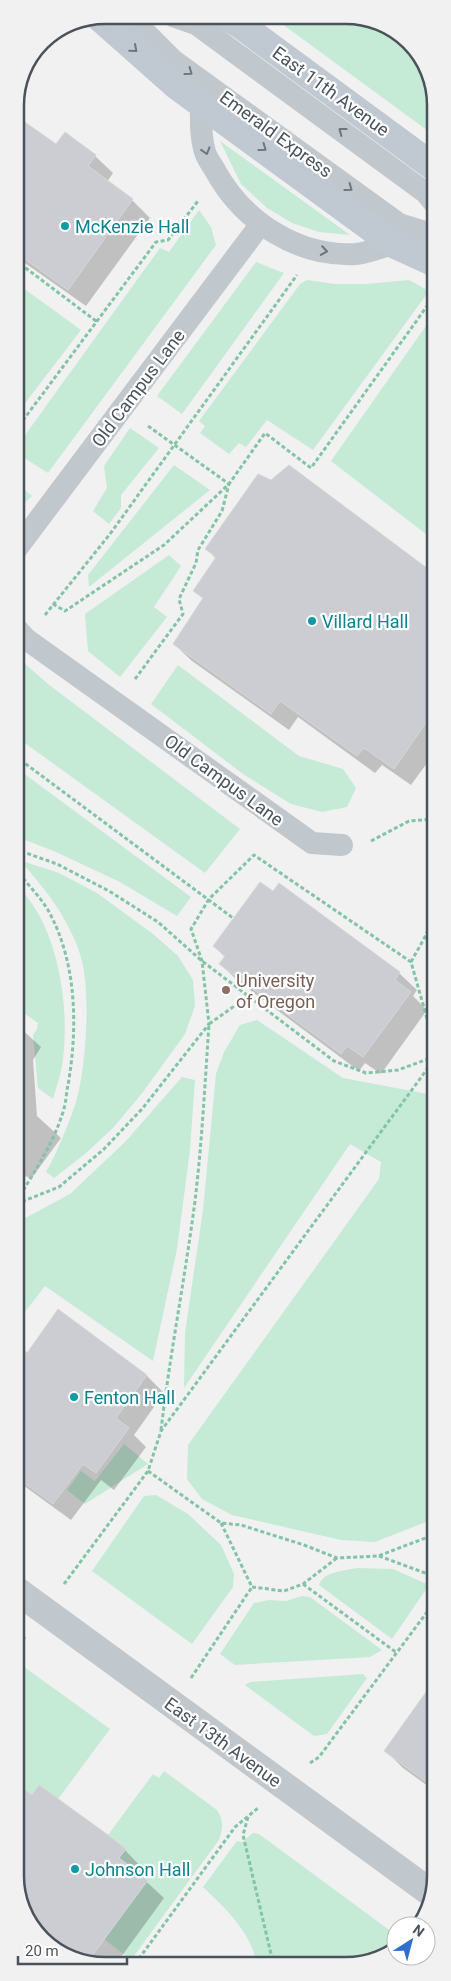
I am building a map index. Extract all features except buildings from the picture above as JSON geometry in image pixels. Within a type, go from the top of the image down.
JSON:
[{"type":"main road","points":[[107,24],[170,79],[201,103],[393,244],[427,259]]},
{"type":"main road","name":"East 11th Avenue","points":[[238,24],[427,162]]},
{"type":"street","name":"East 13th Avenue","points":[[24,1596],[426,1889]]},
{"type":"lane","name":"Emerald Express","points":[[137,24],[174,61],[399,224],[427,233]]},
{"type":"lane","points":[[196,24],[427,195]]},
{"type":"lane","points":[[201,103],[201,128],[205,152],[222,182],[238,204],[260,224],[287,240],[315,250],[338,254],[358,254],[393,244]]},
{"type":"lane","name":"Old Campus Lane","points":[[24,539],[260,224]]},
{"type":"lane","name":"Old Campus Lane","points":[[24,635],[312,843],[342,845]]},
{"type":"path","points":[[24,419],[156,242],[168,240],[202,196],[222,182]]},
{"type":"path","points":[[24,630],[53,604],[110,534],[315,250]]},
{"type":"path","points":[[24,267],[97,321]]},
{"type":"path","points":[[53,604],[65,611],[164,545],[229,484],[265,433],[311,468],[427,305]]},
{"type":"path","points":[[123,408],[229,484]]},
{"type":"path","points":[[117,704],[183,614],[179,599],[196,563],[198,550],[222,510],[229,484]]},
{"type":"path","points":[[24,763],[234,918]]},
{"type":"path","points":[[342,845],[368,843],[409,821],[427,820]]},
{"type":"path","points":[[24,852],[57,864],[109,891],[158,922],[202,962],[334,1061],[366,1073],[398,1070],[427,1059]]},
{"type":"path","points":[[24,1639],[148,1471],[161,1431],[168,1371],[195,1202],[209,1024],[202,962],[191,929],[209,899],[254,855],[411,962],[427,1018]]},
{"type":"path","points":[[24,880],[47,909],[62,940],[70,976],[73,1022],[71,1069],[63,1114],[42,1159],[24,1189]]},
{"type":"path","points":[[411,962],[427,933]]},
{"type":"path","points":[[24,1200],[60,1187],[104,1149],[142,1109],[209,1024],[247,997]]},
{"type":"path","points":[[161,1431],[427,1068]]},
{"type":"path","points":[[148,1471],[221,1523],[252,1588]]},
{"type":"path","points":[[221,1523],[241,1525],[304,1545],[337,1558],[378,1556],[427,1537]]},
{"type":"path","points":[[378,1556],[427,1574]]},
{"type":"path","points":[[252,1588],[284,1591],[303,1584],[337,1558]]},
{"type":"path","points":[[303,1584],[397,1653]]},
{"type":"path","points":[[172,1705],[252,1588]]},
{"type":"path","points":[[140,1957],[235,1827],[282,1784],[319,1756],[427,1612]]},
{"type":"path","points":[[248,1816],[244,1835],[273,1957]]},
{"type":"green space","points":[[282,24],[362,25],[396,40],[414,60],[425,84],[427,94],[427,130]]},
{"type":"green space","points":[[220,141],[350,235],[319,232],[292,223],[267,208],[241,184]]},
{"type":"green space","points":[[199,210],[211,227],[216,245],[48,473],[24,458],[24,437],[160,248],[169,252]]},
{"type":"green space","points":[[256,262],[284,273],[182,414],[157,396]]},
{"type":"green space","points":[[307,280],[335,284],[366,284],[409,280],[427,290],[427,294],[313,450],[267,420],[246,447],[239,443],[229,454],[200,433],[205,426],[199,421],[300,284]]},
{"type":"green space","points":[[24,289],[81,330],[24,404]]},
{"type":"green space","points":[[427,324],[427,535],[331,461]]},
{"type":"green space","points":[[130,428],[159,448],[121,495],[121,508],[109,524],[93,511],[107,488],[104,466]]},
{"type":"green space","points":[[174,465],[210,490],[89,587],[88,575]]},
{"type":"green space","points":[[24,489],[32,496],[24,504]]},
{"type":"green space","points":[[169,555],[181,566],[154,607],[167,617],[120,677],[88,651],[85,614]]},
{"type":"green space","points":[[24,663],[48,684],[240,829],[205,873],[24,742]]},
{"type":"green space","points":[[178,665],[299,756],[343,769],[356,788],[347,807],[322,812],[291,804],[243,774],[151,704]]},
{"type":"green space","points":[[24,774],[191,897],[177,916],[120,882],[56,852],[24,840]]},
{"type":"green space","points":[[25,862],[59,873],[97,893],[153,934],[178,956],[193,980],[195,1006],[185,1034],[143,1092],[113,1128],[85,1154],[54,1178],[46,1172],[59,1147],[73,1111],[82,1071],[86,1034],[85,980],[81,957],[70,930],[55,904],[24,865]]},
{"type":"green space","points":[[24,894],[42,921],[52,944],[63,994],[64,1044],[61,1070],[53,1099],[38,1088],[33,1035],[38,1023],[24,1013]]},
{"type":"green space","points":[[257,1020],[343,1078],[427,1094],[427,1522],[375,1542],[341,1540],[232,1515],[202,1499],[187,1479],[188,1445],[379,1179],[381,1162],[350,1144],[184,1388],[185,1333],[203,1210],[216,1074],[224,1052],[240,1025]]},
{"type":"green space","points":[[182,1077],[195,1080],[190,1150],[177,1249],[153,1361],[45,1286],[24,1313],[24,1219],[70,1194],[126,1141]]},
{"type":"green space","points":[[124,1444],[148,1464],[85,1504],[67,1490],[81,1471],[95,1481]]},
{"type":"green space","points":[[156,1495],[188,1514],[221,1545],[234,1574],[233,1587],[192,1644],[92,1571],[144,1496]]},
{"type":"green space","points":[[357,1568],[393,1569],[427,1584],[427,1588],[392,1639],[319,1585],[325,1577]]},
{"type":"green space","points":[[302,1596],[310,1597],[382,1650],[370,1657],[235,1665],[220,1654],[254,1603],[269,1600],[286,1601]]},
{"type":"green space","points":[[24,1667],[110,1729],[58,1799],[39,1785],[32,1795],[24,1789]]},
{"type":"green space","points":[[363,1674],[367,1678],[327,1734],[314,1736],[245,1685],[250,1682]]},
{"type":"green space","points":[[164,1771],[217,1810],[222,1821],[221,1832],[219,1840],[133,1957],[127,1957],[104,1939],[148,1880],[119,1858],[126,1849],[108,1835],[153,1774],[159,1778]]},
{"type":"green space","points":[[253,1833],[259,1834],[386,1928],[386,1947],[357,1957],[255,1957],[244,1932],[237,1922],[203,1887],[237,1841],[242,1842]]},
{"type":"place","name":"McKenzie Hall","points":[[65,226]]},
{"type":"place","name":"Villard Hall","points":[[312,621]]},
{"type":"place","name":"University of Oregon","points":[[226,990]]},
{"type":"place","name":"Fenton Hall","points":[[74,1397]]},
{"type":"place","name":"Johnson Hall","points":[[75,1869]]}]
